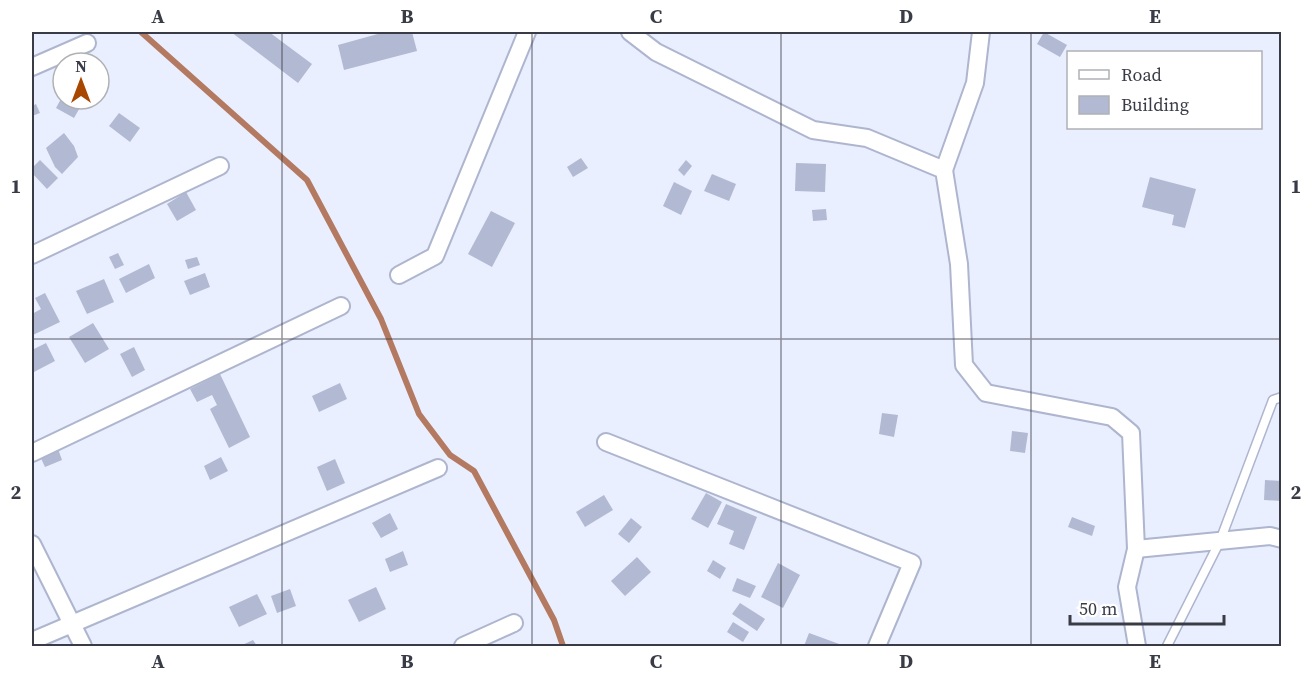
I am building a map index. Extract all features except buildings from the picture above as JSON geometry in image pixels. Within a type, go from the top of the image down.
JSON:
[{"type":"street","points":[[399,275],[435,256],[527,32]]},
{"type":"street","points":[[630,32],[656,52],[813,130],[867,138],[944,170]]},
{"type":"street","points":[[981,32],[975,83],[944,170],[959,264],[964,365],[986,393],[1112,417],[1131,433],[1136,549],[1127,587],[1137,646]]},
{"type":"street","points":[[32,67],[87,43]]},
{"type":"street","points":[[32,255],[220,166]]},
{"type":"street","points":[[32,453],[341,306]]},
{"type":"street","points":[[606,442],[912,563],[877,646]]},
{"type":"street","points":[[32,641],[438,468]]},
{"type":"street","points":[[1136,549],[1270,536],[1281,539]]},
{"type":"street","points":[[32,544],[83,646]]},
{"type":"street","points":[[463,646],[514,623]]},
{"type":"lane","points":[[1167,646],[1220,541],[1273,400],[1281,397]]},
{"type":"waterway","points":[[141,32],[307,180],[381,319],[419,414],[450,455],[474,471],[554,620],[563,646]]}]
